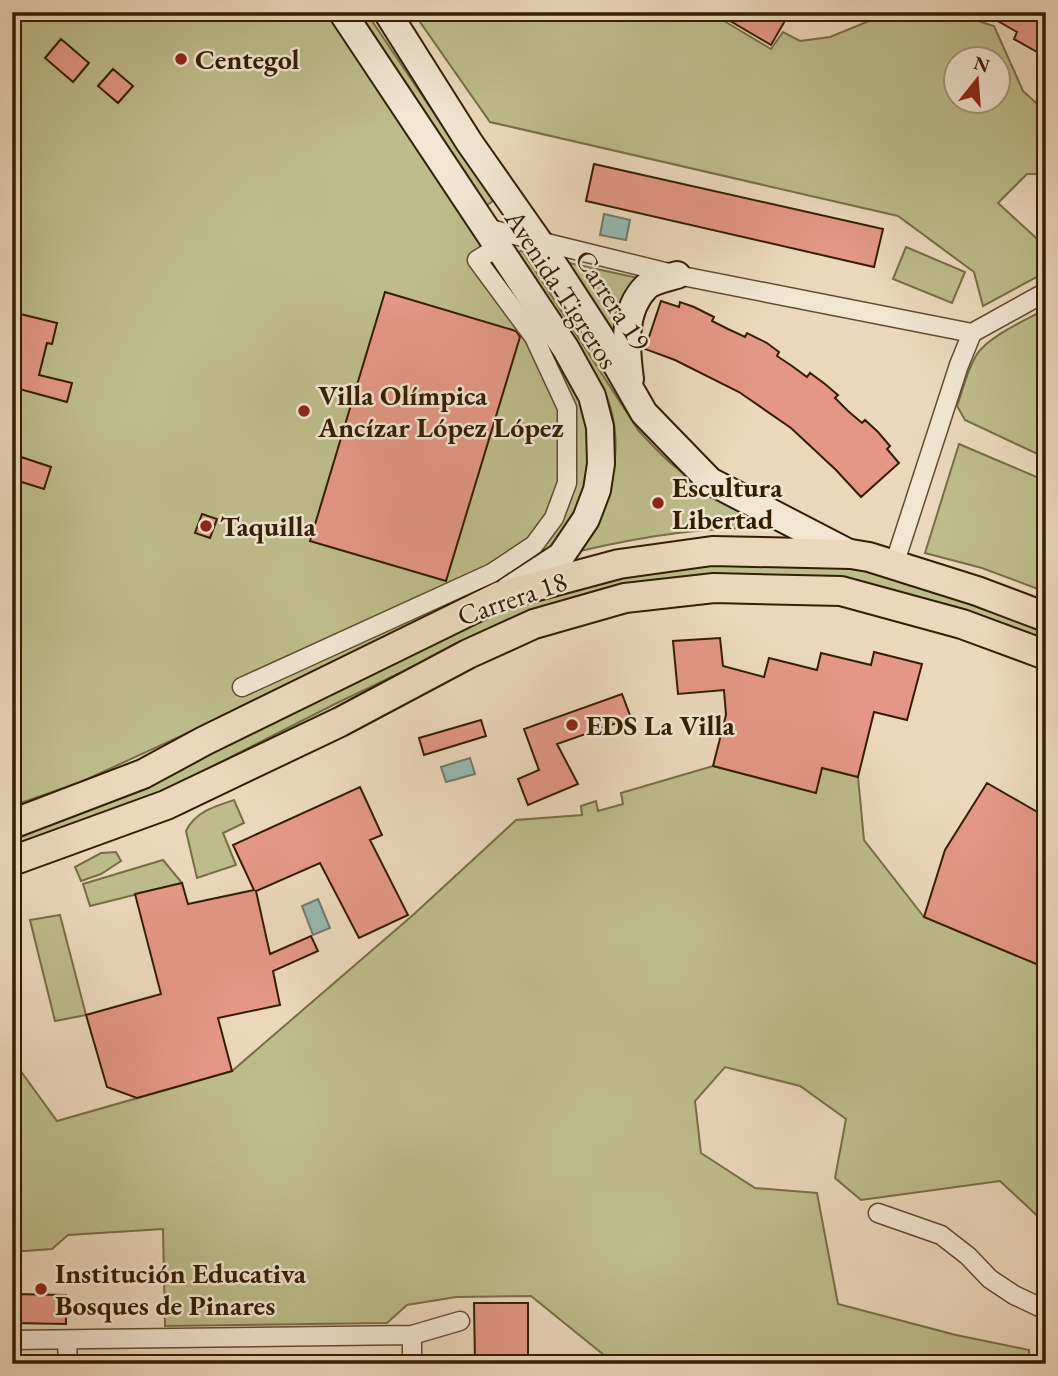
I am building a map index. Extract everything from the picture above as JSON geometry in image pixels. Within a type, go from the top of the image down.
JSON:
[{"type":"main road","name":"Carrera 18","points":[[12,824],[143,774],[204,741],[500,596],[619,564],[712,551],[851,554],[977,591],[1046,617]]},
{"type":"main road","name":"Carrera 18","points":[[12,861],[166,805],[340,722],[468,654],[534,624],[625,598],[714,588],[841,592],[962,624],[1046,655]]},
{"type":"street","name":"Avenida Tigreros","points":[[342,12],[566,349],[592,396],[600,427],[601,464],[597,490],[586,519],[561,556],[500,596]]},
{"type":"street","name":"Carrera 19","points":[[387,12],[469,142],[537,239],[631,387],[644,413],[710,481],[851,554]]},
{"type":"street","points":[[242,687],[492,573],[534,545],[554,518],[567,483],[567,408],[534,337],[477,260],[492,237],[537,239],[677,275],[972,333]]},
{"type":"street","points":[[631,387],[626,347],[634,304],[647,285],[677,275]]},
{"type":"street","points":[[894,565],[959,365],[972,333],[1046,292]]},
{"type":"street","points":[[878,1213],[941,1235],[968,1256],[990,1279],[1014,1295],[1046,1310]]},
{"type":"street","points":[[12,1340],[412,1335],[460,1321]]},
{"type":"street","points":[[412,1335],[412,1364]]},
{"type":"street","points":[[67,1340],[68,1364]]},
{"type":"shaded area","name":"Villa Olímpica Ancízar López López","points":[[18,12],[342,12],[566,349],[601,464],[561,556],[335,665],[81,782],[12,806],[12,17]]},
{"type":"shaded area","points":[[359,12],[366,12],[493,201],[487,205]]},
{"type":"shaded area","points":[[413,12],[709,12],[771,49],[783,32],[800,41],[830,37],[891,12],[950,12],[994,26],[1003,46],[942,46],[942,116],[1012,116],[1012,66],[1023,91],[1046,112],[1046,183],[1036,174],[1027,174],[998,203],[1046,247],[1046,272],[983,306],[974,272],[898,216],[490,122]]},
{"type":"shaded area","points":[[906,247],[965,272],[952,303],[893,279]]},
{"type":"shaded area","points":[[522,250],[638,430],[649,442],[697,483],[782,528],[730,528],[680,533],[580,551],[606,502],[614,465],[615,428],[608,400],[599,380],[515,255]]},
{"type":"shaded area","points":[[569,263],[638,278],[616,335],[568,267]]},
{"type":"shaded area","points":[[1046,309],[1046,458],[965,420],[957,406],[971,366],[983,347]]},
{"type":"shaded area","points":[[959,444],[1046,481],[1046,592],[982,568],[925,553]]},
{"type":"shaded area","points":[[767,558],[866,566],[1046,627],[1046,643],[910,595],[862,583],[766,577],[475,637],[337,703],[158,794],[12,849],[12,832],[460,623],[577,583]]},
{"type":"shaded area","points":[[713,766],[815,792],[822,768],[858,777],[864,840],[924,917],[1046,968],[1046,1224],[1000,1181],[861,1200],[835,1178],[846,1119],[800,1086],[725,1067],[695,1101],[701,1153],[755,1188],[817,1193],[838,1304],[956,1335],[1029,1350],[1030,1364],[615,1364],[531,1296],[456,1297],[407,1305],[387,1323],[165,1326],[163,1229],[68,1235],[52,1249],[12,1252],[12,1059],[57,1121],[232,1071],[413,915],[516,820],[582,815],[581,806],[596,801],[598,811],[623,804],[621,793]]},
{"type":"shaded area","points":[[234,800],[244,823],[223,833],[236,865],[197,878],[186,831],[200,814]]},
{"type":"shaded area","points":[[116,852],[121,861],[101,874],[81,881],[75,867],[101,853]]},
{"type":"shaded area","points":[[163,860],[182,883],[90,906],[83,884]]},
{"type":"shaded area","points":[[60,915],[86,1015],[55,1021],[30,920]]},
{"type":"water","points":[[604,214],[630,220],[626,240],[600,235]]},
{"type":"water","points":[[470,758],[475,774],[446,782],[441,767]]},
{"type":"water","points":[[318,899],[330,928],[313,935],[302,906]]},
{"type":"building","points":[[715,12],[790,12],[771,45]]},
{"type":"building","points":[[982,12],[1046,12],[1046,57],[1014,39],[1017,32]]},
{"type":"building","points":[[61,39],[89,63],[73,82],[45,58]]},
{"type":"building","points":[[113,69],[133,86],[118,103],[98,86]]},
{"type":"building","points":[[594,164],[883,229],[874,267],[586,201]]},
{"type":"building","points":[[385,292],[516,331],[520,337],[446,581],[310,541]]},
{"type":"building","points":[[661,301],[679,307],[680,302],[694,307],[714,317],[712,321],[728,329],[745,337],[747,333],[767,343],[779,352],[777,356],[807,377],[810,373],[838,395],[835,398],[848,411],[862,423],[865,420],[878,432],[899,463],[861,497],[791,428],[739,392],[675,360],[645,349]]},
{"type":"building","points":[[12,312],[57,323],[52,344],[47,343],[39,375],[72,383],[67,402],[12,387]]},
{"type":"building","points":[[12,454],[51,467],[44,489],[12,479]]},
{"type":"building","name":"Taquilla","points":[[202,514],[217,519],[210,538],[195,533]]},
{"type":"building","points":[[720,638],[723,666],[764,677],[769,658],[817,670],[821,653],[871,665],[874,652],[922,664],[907,720],[874,712],[858,777],[822,768],[816,793],[713,766],[726,715],[724,690],[678,694],[673,641]]},
{"type":"building","points":[[622,694],[631,718],[557,744],[578,784],[528,805],[518,779],[539,770],[524,729]]},
{"type":"building","points":[[481,720],[486,736],[424,755],[419,738]]},
{"type":"building","points":[[987,783],[1046,817],[1046,968],[924,917],[945,850]]},
{"type":"building","points":[[360,787],[382,835],[370,840],[408,915],[359,938],[320,863],[256,891],[270,954],[311,936],[318,951],[273,971],[280,1005],[218,1018],[232,1071],[137,1098],[107,1087],[86,1015],[161,994],[135,894],[182,883],[188,904],[254,890],[233,845]]},
{"type":"building","points":[[12,1294],[66,1295],[66,1324],[12,1323]]},
{"type":"building","points":[[474,1303],[528,1303],[528,1364],[475,1364]]},
{"type":"place","name":"Centegol","points":[[181,59]]},
{"type":"place","name":"Villa Olímpica Ancízar López López","points":[[304,411]]},
{"type":"place","name":"Escultura Libertad","points":[[658,503]]},
{"type":"place","name":"Taquilla","points":[[206,526]]},
{"type":"place","name":"EDS La Villa","points":[[572,725]]},
{"type":"place","name":"Institución Educativa Bosques de Pinares","points":[[41,1289]]}]
